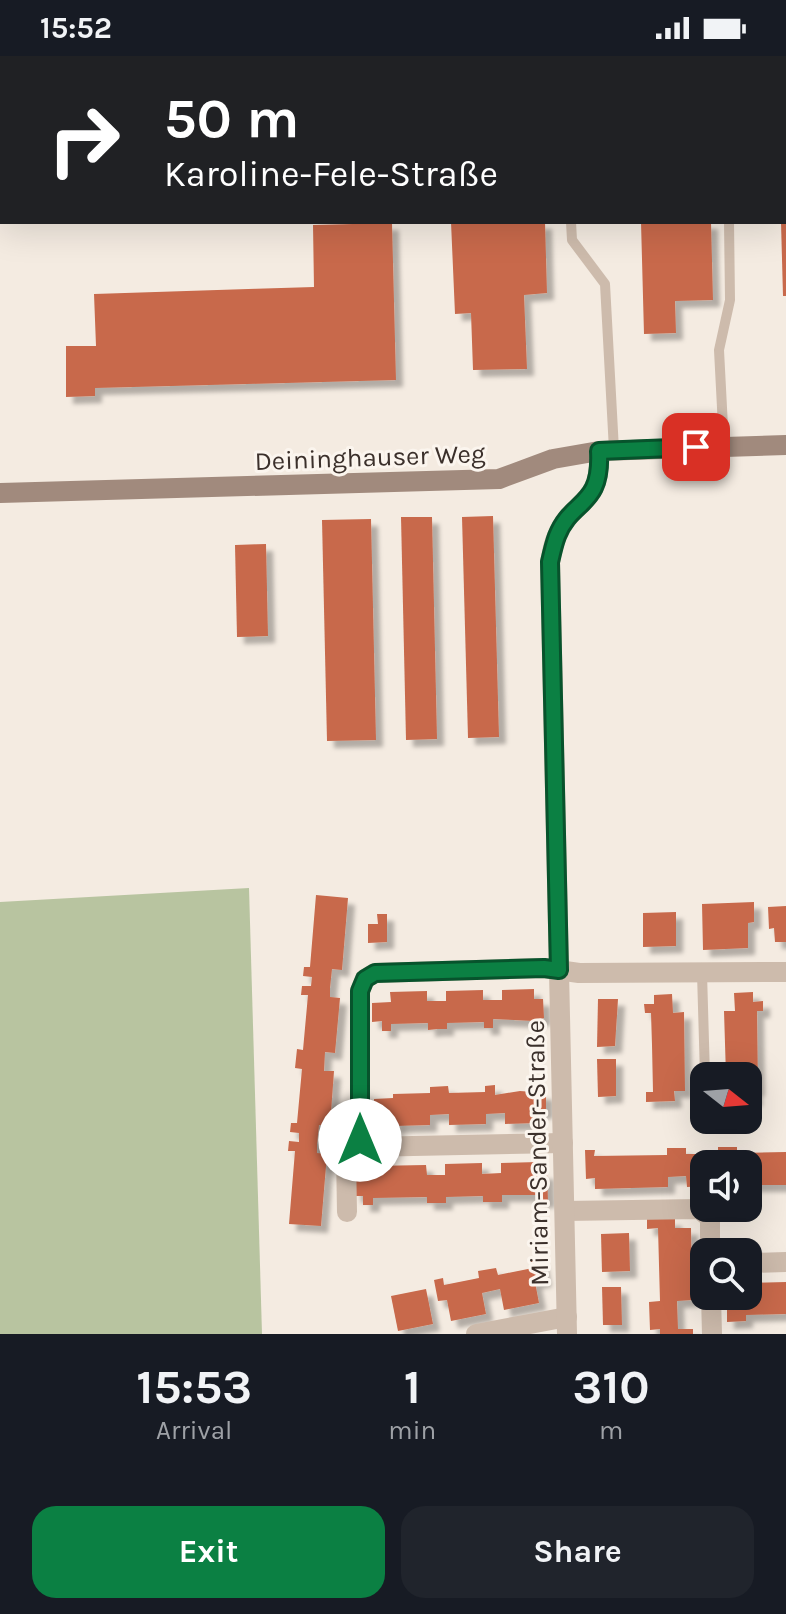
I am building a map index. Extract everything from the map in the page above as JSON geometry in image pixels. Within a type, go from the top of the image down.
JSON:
[{"type":"street","name":"Deininghauser Weg","points":[[0,493],[499,479],[553,459],[606,451],[786,445]]},
{"type":"street","name":"Miriam-Sander-Straße","points":[[567,1326],[550,562],[557,533],[594,490],[606,451]]},
{"type":"street","points":[[347,1212],[346,1155],[360,1140],[366,1056],[360,991],[365,979],[375,973],[544,968],[786,972]]},
{"type":"street","points":[[360,1140],[365,1147],[563,1143]]},
{"type":"street","points":[[565,1211],[699,1209],[710,1218],[710,1238]]},
{"type":"street","points":[[762,1263],[786,1262]]},
{"type":"street","points":[[711,1310],[712,1334]]},
{"type":"street","points":[[476,1334],[567,1326]]},
{"type":"lane","points":[[571,224],[572,240],[605,284],[606,451]]},
{"type":"lane","points":[[724,446],[719,350],[730,300],[729,224]]},
{"type":"lane","points":[[702,973],[705,1062]]},
{"type":"green space","points":[[249,888],[262,1334],[0,1334],[0,902]]},
{"type":"building","points":[[392,224],[396,380],[95,388],[95,396],[66,397],[66,346],[96,346],[94,294],[314,287],[313,225]]},
{"type":"building","points":[[451,224],[545,224],[547,293],[524,295],[527,369],[473,370],[471,313],[455,314]]},
{"type":"building","points":[[641,224],[711,224],[713,300],[675,301],[676,333],[644,334]]},
{"type":"building","points":[[781,224],[786,224],[786,296],[783,296]]},
{"type":"building","points":[[493,516],[499,737],[468,738],[462,517]]},
{"type":"building","points":[[401,517],[432,517],[437,739],[406,740]]},
{"type":"building","points":[[371,519],[376,740],[327,741],[322,520]]},
{"type":"building","points":[[266,544],[268,636],[237,637],[235,545]]},
{"type":"building","points":[[316,895],[348,898],[342,970],[332,969],[330,988],[330,997],[340,998],[335,1053],[325,1052],[324,1071],[334,1071],[330,1126],[319,1125],[317,1144],[317,1153],[327,1154],[321,1226],[289,1224],[295,1151],[288,1151],[289,1141],[299,1142],[299,1133],[290,1132],[291,1123],[297,1123],[302,1069],[295,1068],[297,1049],[303,1050],[308,995],[301,995],[302,986],[311,986],[312,977],[303,976],[304,967],[310,967]]},
{"type":"building","points":[[754,902],[754,922],[748,923],[748,948],[703,950],[702,904]]},
{"type":"building","points":[[786,906],[786,942],[775,942],[774,928],[769,929],[768,907]]},
{"type":"building","points":[[676,912],[676,946],[643,947],[643,913]]},
{"type":"building","points":[[377,914],[387,914],[387,942],[368,943],[368,924],[378,924]]},
{"type":"building","points":[[534,989],[534,999],[543,999],[544,1018],[534,1021],[493,1019],[493,1028],[484,1028],[484,1022],[447,1023],[447,1029],[428,1030],[428,1023],[391,1024],[391,1031],[382,1031],[382,1021],[372,1022],[372,1003],[391,1002],[390,992],[427,991],[427,1001],[446,1001],[446,991],[483,990],[483,1000],[502,1000],[502,990]]},
{"type":"building","points":[[753,992],[753,1002],[763,1001],[763,1011],[757,1011],[758,1062],[726,1062],[724,1011],[735,1011],[734,993]]},
{"type":"building","points":[[672,994],[673,1013],[684,1012],[685,1091],[674,1091],[675,1101],[646,1102],[646,1092],[653,1092],[651,1013],[645,1013],[644,1004],[654,1004],[654,995]]},
{"type":"building","points":[[598,999],[618,999],[615,1046],[597,1047]]},
{"type":"building","points":[[597,1059],[616,1059],[616,1096],[598,1097]]},
{"type":"building","points":[[495,1085],[495,1095],[520,1091],[546,1093],[546,1112],[536,1112],[537,1123],[505,1124],[505,1113],[486,1114],[486,1124],[449,1125],[449,1114],[430,1115],[430,1125],[394,1126],[393,1117],[375,1118],[374,1099],[393,1098],[393,1094],[430,1093],[430,1087],[448,1086],[449,1093],[485,1092],[485,1086]]},
{"type":"building","points":[[718,1147],[737,1147],[737,1150],[718,1150]]},
{"type":"building","points":[[667,1148],[686,1148],[686,1154],[690,1154],[690,1187],[687,1187],[686,1176],[668,1177],[668,1187],[595,1189],[595,1178],[586,1179],[585,1150],[595,1150],[594,1156],[667,1155]]},
{"type":"building","points":[[762,1152],[786,1152],[786,1185],[762,1185]]},
{"type":"building","points":[[538,1162],[538,1173],[547,1172],[548,1201],[539,1201],[538,1195],[502,1195],[502,1202],[483,1202],[483,1196],[446,1197],[446,1203],[427,1203],[427,1197],[373,1198],[373,1205],[363,1205],[363,1196],[354,1196],[353,1177],[372,1176],[372,1166],[426,1165],[427,1175],[445,1175],[445,1164],[482,1163],[482,1174],[501,1173],[501,1163]]},
{"type":"building","points":[[647,1219],[675,1219],[675,1228],[691,1228],[690,1300],[677,1301],[678,1329],[693,1329],[693,1334],[660,1334],[660,1329],[650,1330],[649,1302],[660,1301],[658,1228],[647,1229]]},
{"type":"building","points":[[629,1233],[630,1271],[602,1272],[601,1234]]},
{"type":"building","points":[[541,1259],[545,1280],[535,1282],[539,1303],[504,1310],[500,1289],[482,1293],[486,1314],[451,1321],[447,1300],[438,1301],[434,1280],[443,1278],[444,1285],[479,1278],[478,1271],[496,1268],[498,1275],[533,1268],[531,1261]]},
{"type":"building","points":[[786,1282],[786,1314],[746,1315],[746,1321],[727,1322],[727,1310],[762,1310],[762,1283]]},
{"type":"building","points":[[602,1287],[621,1287],[622,1325],[603,1325]]},
{"type":"building","points":[[426,1289],[433,1324],[398,1331],[391,1296]]},
{"type":"route","points":[[360,1140],[360,991],[365,979],[375,973],[559,970],[550,562],[557,533],[594,490],[600,469],[599,451],[696,447]]}]
